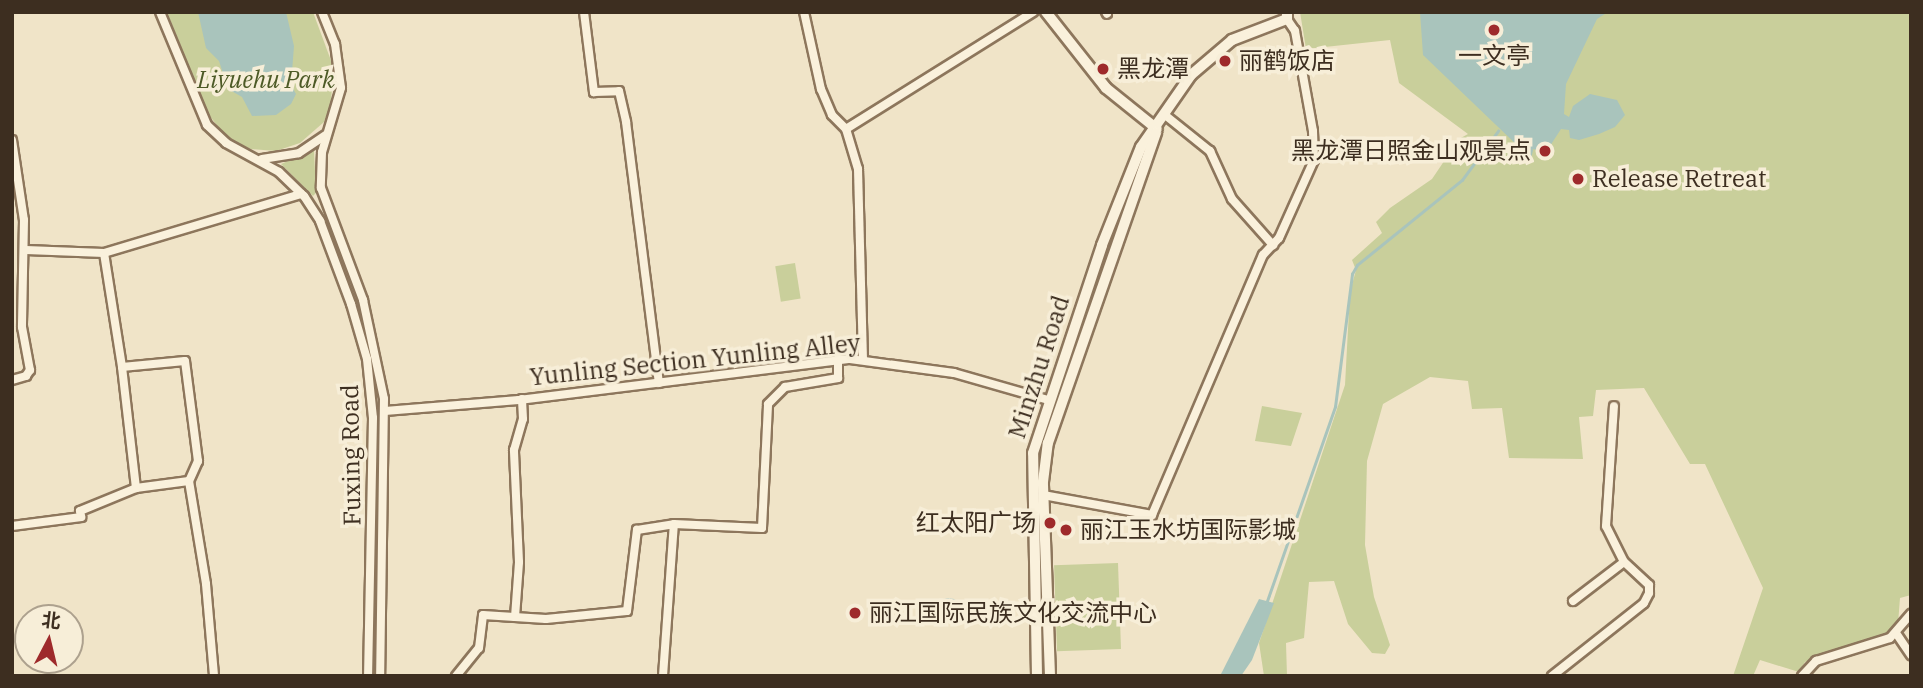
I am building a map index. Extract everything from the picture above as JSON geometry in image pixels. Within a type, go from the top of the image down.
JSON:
[{"type":"main road","points":[[1046,12],[1105,88],[1157,129]]},
{"type":"main road","name":"Minzhu Road","points":[[1037,676],[1031,482],[1035,440],[1124,188],[1141,147],[1157,129],[1191,75],[1212,54],[1242,34],[1287,16]]},
{"type":"main road","name":"Minzhu Road","points":[[1050,676],[1043,495],[1050,431],[1093,305],[1153,152],[1157,129]]},
{"type":"street","name":"Fuxing Road","points":[[160,12],[207,125],[226,144],[258,159],[302,194],[320,221],[342,276],[370,379],[373,436],[368,676]]},
{"type":"street","name":"Fuxing Road","points":[[322,12],[335,44],[341,88],[320,165],[322,199],[372,328],[385,411],[380,676]]},
{"type":"street","points":[[584,12],[594,92],[619,91],[626,122],[659,383]]},
{"type":"street","points":[[804,12],[821,89],[832,115],[845,129],[861,191],[863,359]]},
{"type":"street","points":[[845,129],[1033,12]]},
{"type":"street","points":[[1043,495],[1152,514],[1248,289],[1311,169],[1315,150],[1295,31],[1287,16]]},
{"type":"street","points":[[1165,115],[1210,150],[1232,200],[1273,244]]},
{"type":"street","points":[[258,159],[299,153],[327,134]]},
{"type":"street","points":[[12,140],[26,250],[22,327],[30,370],[26,376],[12,380]]},
{"type":"street","points":[[26,250],[104,253],[302,194]]},
{"type":"street","points":[[104,253],[122,367],[136,488]]},
{"type":"street","points":[[456,676],[479,648],[484,615],[515,617],[627,611],[637,530],[674,524],[762,528],[768,404],[785,387],[838,378],[838,359]]},
{"type":"street","name":"Yunling Section Yunling Alley","points":[[385,411],[522,399],[838,359],[863,359],[954,373],[1048,400]]},
{"type":"street","points":[[122,367],[185,361],[198,461],[189,481],[206,584],[214,676]]},
{"type":"street","points":[[515,617],[519,562],[514,450],[523,419],[522,399]]},
{"type":"street","points":[[1552,676],[1647,600],[1649,585],[1624,562],[1606,526],[1614,406]]},
{"type":"street","points":[[12,526],[81,517],[80,511],[136,488],[189,481]]},
{"type":"street","points":[[663,676],[674,524]]},
{"type":"street","points":[[1573,600],[1624,562]]},
{"type":"street","points":[[1802,676],[1816,661],[1873,646],[1896,633],[1911,614]]},
{"type":"street","points":[[1896,633],[1911,655]]},
{"type":"green space","name":"Liyuehu Park","points":[[167,12],[313,12],[333,66],[331,103],[324,122],[300,143],[276,151],[251,149],[228,139],[208,114]]},
{"type":"green space","points":[[1300,12],[1911,12],[1911,595],[1900,598],[1898,624],[1885,638],[1805,662],[1799,672],[1760,660],[1753,676],[1733,676],[1763,588],[1705,464],[1690,464],[1644,388],[1596,390],[1593,416],[1579,417],[1583,459],[1509,458],[1502,408],[1472,409],[1468,381],[1430,377],[1383,404],[1367,461],[1365,545],[1374,597],[1390,645],[1385,654],[1372,653],[1348,624],[1334,581],[1309,582],[1304,638],[1286,643],[1287,676],[1264,676],[1259,643],[1345,385],[1350,292],[1356,270],[1352,260],[1382,233],[1376,222],[1390,208],[1432,179],[1459,139],[1468,134],[1399,83],[1390,40],[1306,49]]},
{"type":"green space","points":[[314,150],[316,193],[313,196],[281,164]]},
{"type":"green space","points":[[795,263],[801,299],[781,302],[775,266]]},
{"type":"green space","points":[[1262,406],[1302,413],[1291,446],[1255,441]]},
{"type":"green space","points":[[1118,563],[1121,649],[1057,651],[1054,565]]},
{"type":"water","points":[[198,12],[286,12],[294,46],[291,85],[296,94],[291,104],[276,115],[252,116],[242,97],[228,89],[219,61],[206,48]]},
{"type":"water","points":[[1420,12],[1608,12],[1597,19],[1566,84],[1564,114],[1569,117],[1573,106],[1590,94],[1617,100],[1625,115],[1615,127],[1599,134],[1579,140],[1570,138],[1569,130],[1561,129],[1550,146],[1541,150],[1520,148],[1423,55]]},
{"type":"water","points":[[944,598],[954,598],[961,605],[961,615],[954,622],[944,622],[937,615],[937,605]]},
{"type":"water","points":[[1259,599],[1274,603],[1252,660],[1241,676],[1220,676]]},
{"type":"waterway","points":[[1266,604],[1335,407],[1352,274],[1357,265],[1462,180],[1498,131]]},
{"type":"waterway","points":[[1478,159],[1521,161],[1529,158],[1531,150]]},
{"type":"place","name":"一文亭","points":[[1494,30]]},
{"type":"place","name":"丽鹤饭店","points":[[1225,61]]},
{"type":"place","name":"黑龙潭","points":[[1103,69]]},
{"type":"place","name":"黑龙潭日照金山观景点","points":[[1545,151]]},
{"type":"place","name":"Release Retreat","points":[[1578,179]]},
{"type":"place","name":"红太阳广场","points":[[1050,523]]},
{"type":"place","name":"丽江玉水坊国际影城","points":[[1066,530]]},
{"type":"place","name":"丽江国际民族文化交流中心","points":[[855,613]]}]
